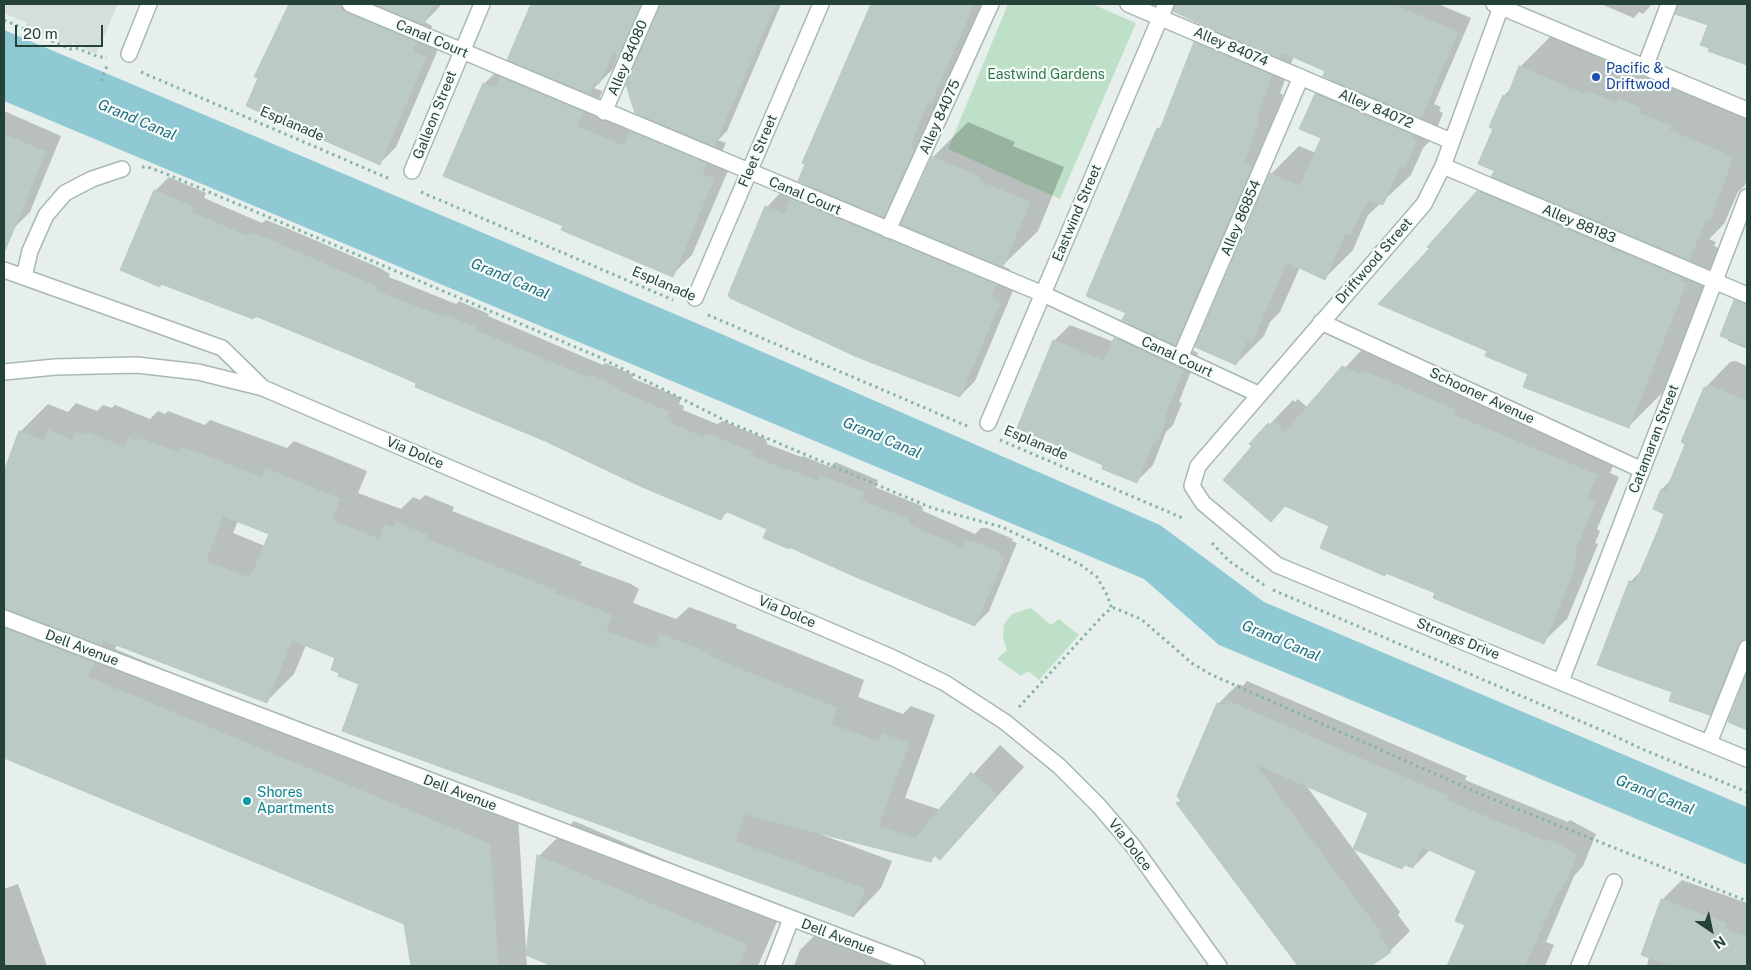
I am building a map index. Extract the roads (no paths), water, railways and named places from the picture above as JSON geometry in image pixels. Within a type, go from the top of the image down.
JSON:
[{"type":"street","points":[[131,61],[149,4]]},
{"type":"street","name":"Canal Court","points":[[350,4],[604,112],[1043,294],[1258,394]]},
{"type":"street","name":"Galleon Street","points":[[412,171],[482,4]]},
{"type":"street","name":"Alley 84080","points":[[604,112],[651,4]]},
{"type":"street","name":"Fleet Street","points":[[692,304],[821,4]]},
{"type":"street","name":"Alley 84075","points":[[888,230],[991,4]]},
{"type":"street","name":"Alley 84074","points":[[1128,4],[1163,10],[1301,77]]},
{"type":"street","points":[[1645,67],[1669,4]]},
{"type":"street","points":[[1499,5],[1747,110]]},
{"type":"street","name":"Driftwood Street","points":[[1192,486],[1198,466],[1258,394],[1424,204],[1442,166],[1499,5]]},
{"type":"street","name":"Eastwind Street","points":[[989,429],[1043,294],[1163,10]]},
{"type":"street","name":"Alley 84072","points":[[1301,77],[1451,141]]},
{"type":"street","name":"Alley 86854","points":[[1180,358],[1301,77]]},
{"type":"street","name":"Alley 88183","points":[[1442,166],[1747,295]]},
{"type":"street","points":[[24,277],[30,251],[46,215],[65,193],[92,179],[122,169]]},
{"type":"street","name":"Catamaran Street","points":[[1561,681],[1747,198]]},
{"type":"street","name":"Via Dolce","points":[[4,270],[222,348],[263,388]]},
{"type":"street","name":"Schooner Avenue","points":[[1321,322],[1642,470]]},
{"type":"street","name":"Via Dolce","points":[[4,372],[55,367],[137,365],[198,372],[263,388],[890,657],[945,684],[1005,722],[1059,766],[1099,806],[1133,846],[1219,966]]},
{"type":"street","name":"Strongs Drive","points":[[1192,486],[1203,503],[1277,565],[1747,759]]},
{"type":"street","name":"Dell Avenue","points":[[4,618],[917,966]]},
{"type":"street","points":[[1709,743],[1747,648]]},
{"type":"street","points":[[1579,966],[1614,882]]},
{"type":"street","points":[[773,966],[791,919]]},
{"type":"water","name":"Grand Canal","points":[[4,30],[703,326],[1160,525],[1264,602],[1747,807],[1747,865],[1219,645],[1144,579],[4,101]]},
{"type":"place","name":"Pacific & Driftwood","points":[[1596,77]]},
{"type":"place","name":"Shores Apartments","points":[[247,801]]},
{"type":"park label","name":"Eastwind Gardens","points":[[1046,75]]}]
